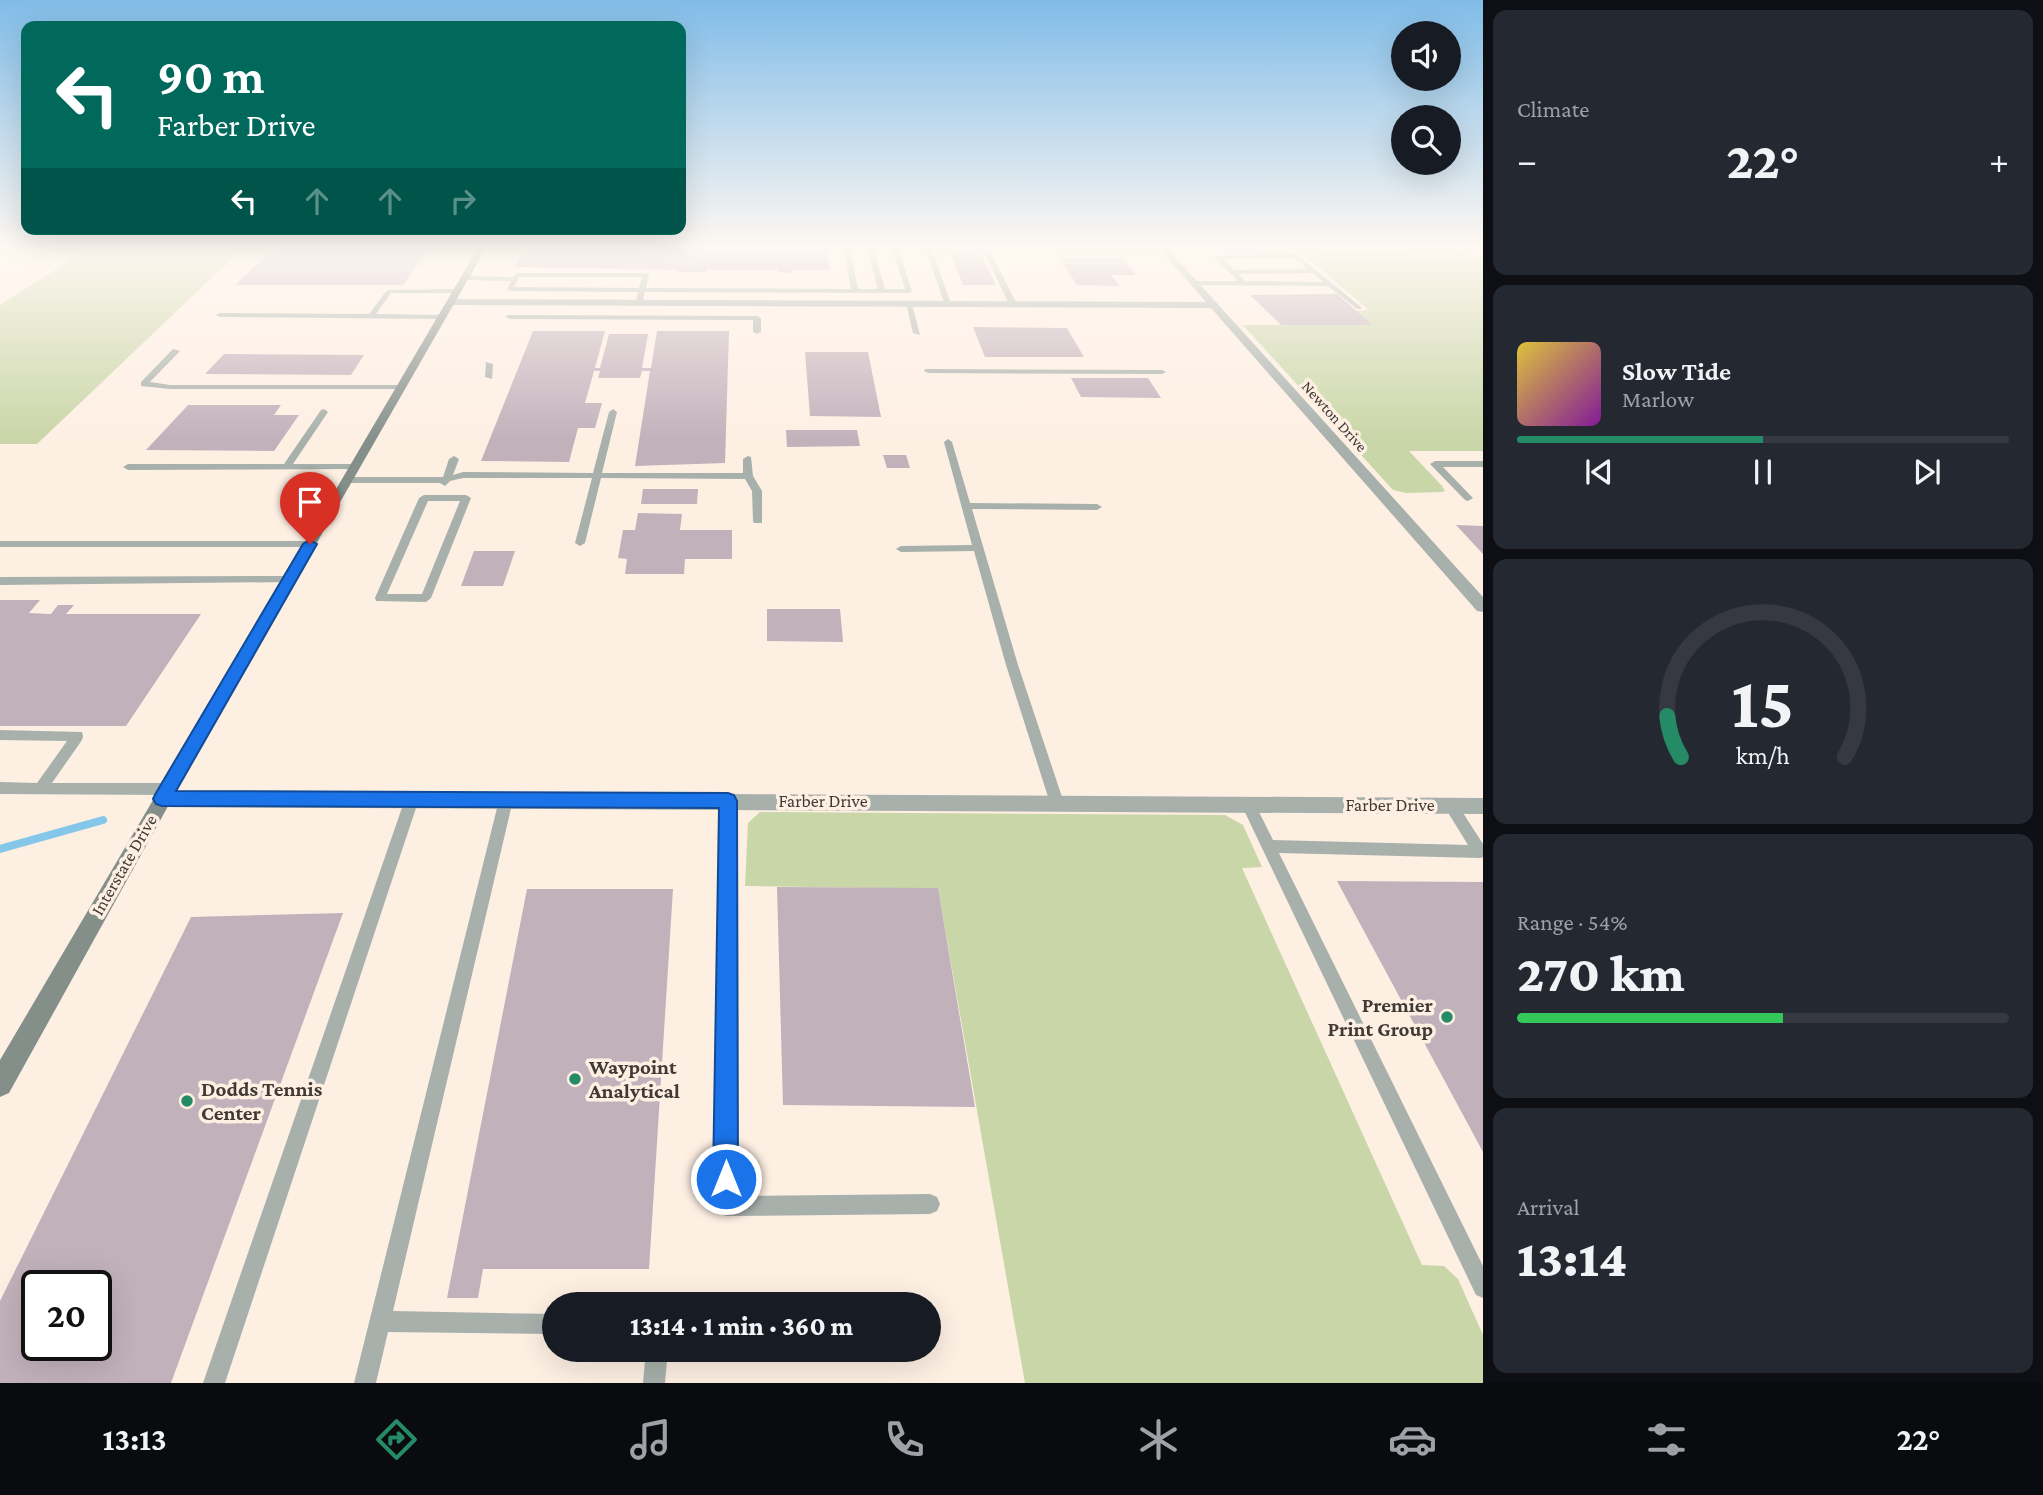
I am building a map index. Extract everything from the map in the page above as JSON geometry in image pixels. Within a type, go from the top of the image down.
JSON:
[{"type":"main road","name":"Interstate Drive","points":[[0,1084],[288,580],[446,313]]},
{"type":"street","name":"Newton Drive","points":[[1221,313],[1483,607]]},
{"type":"street","name":"Farber Drive","points":[[165,794],[506,800],[1483,806]]},
{"type":"lane","points":[[371,317],[374,313]]},
{"type":"lane","points":[[512,313],[508,321],[757,318]]},
{"type":"lane","points":[[757,313],[757,332]]},
{"type":"lane","points":[[910,313],[916,333]]},
{"type":"lane","points":[[220,315],[443,317]]},
{"type":"lane","points":[[176,351],[144,384],[170,387],[402,387]]},
{"type":"lane","points":[[489,364],[489,377]]},
{"type":"lane","points":[[928,371],[1162,372]]},
{"type":"lane","points":[[287,467],[324,412]]},
{"type":"lane","points":[[580,543],[613,412]]},
{"type":"lane","points":[[948,442],[1012,665],[1057,803]]},
{"type":"lane","points":[[443,498],[445,480],[454,459]]},
{"type":"lane","points":[[748,459],[748,476],[757,491],[758,521]]},
{"type":"lane","points":[[1468,498],[1435,464],[1483,464]]},
{"type":"lane","points":[[128,467],[287,467],[445,480],[463,475],[748,476]]},
{"type":"lane","points":[[424,498],[443,498],[466,498],[426,598],[380,598],[424,498]]},
{"type":"lane","points":[[967,506],[1097,507]]},
{"type":"lane","points":[[0,544],[310,544]]},
{"type":"lane","points":[[901,549],[979,548]]},
{"type":"lane","points":[[0,581],[288,580]]},
{"type":"lane","points":[[0,735],[76,736],[41,788]]},
{"type":"lane","points":[[0,788],[165,794]]},
{"type":"lane","points":[[214,1383],[412,799]]},
{"type":"lane","points":[[365,1383],[506,800]]},
{"type":"lane","points":[[728,801],[726,1206],[930,1204]]},
{"type":"lane","points":[[1248,804],[1483,1288]]},
{"type":"lane","points":[[1268,846],[1480,852],[1451,806]]},
{"type":"lane","points":[[380,1321],[542,1324]]},
{"type":"lane","points":[[654,1383],[656,1362]]},
{"type":"green space","points":[[0,313],[175,313],[37,444],[0,444]]},
{"type":"green space","points":[[1359,313],[1483,313],[1483,451],[1409,451],[1445,491],[1406,493],[1393,490],[1243,325],[1372,325]]},
{"type":"green space","points":[[760,812],[1225,815],[1243,825],[1262,867],[1242,868],[1422,1265],[1444,1266],[1458,1279],[1483,1335],[1483,1383],[1025,1383],[938,889],[745,886],[748,823]]},
{"type":"building","points":[[1268,313],[1359,313],[1373,325],[1281,325]]},
{"type":"building","points":[[973,327],[1067,328],[1084,357],[985,357]]},
{"type":"building","points":[[533,331],[605,331],[595,368],[600,368],[609,334],[648,334],[642,368],[651,368],[657,331],[729,331],[725,463],[635,466],[650,371],[642,371],[640,378],[598,378],[600,371],[594,371],[585,403],[602,403],[595,428],[578,428],[569,462],[481,461]]},
{"type":"building","points":[[805,352],[868,352],[881,417],[810,416]]},
{"type":"building","points":[[224,354],[364,355],[351,375],[205,374]]},
{"type":"building","points":[[1071,378],[1148,378],[1161,398],[1081,397]]},
{"type":"building","points":[[188,405],[281,405],[274,415],[299,415],[274,451],[146,450]]},
{"type":"building","points":[[786,430],[857,430],[860,446],[787,447]]},
{"type":"building","points":[[883,455],[906,455],[910,468],[887,468]]},
{"type":"building","points":[[643,489],[698,489],[697,504],[641,504]]},
{"type":"building","points":[[638,513],[682,514],[680,530],[732,530],[732,559],[685,559],[684,574],[625,574],[627,559],[618,558],[623,530],[635,530]]},
{"type":"building","points":[[1456,525],[1483,526],[1483,554]]},
{"type":"building","points":[[474,551],[515,551],[503,586],[461,586]]},
{"type":"building","points":[[0,600],[40,600],[29,613],[51,614],[58,605],[74,605],[66,614],[201,614],[126,726],[0,726]]},
{"type":"building","points":[[767,609],[840,609],[843,642],[767,641]]},
{"type":"building","name":"Premier Print Group","points":[[1337,881],[1483,882],[1483,1152]]},
{"type":"building","points":[[777,887],[938,888],[975,1107],[783,1105]]},
{"type":"building","name":"Waypoint Analytical","points":[[527,889],[673,889],[649,1269],[483,1269],[478,1298],[447,1298]]},
{"type":"building","name":"Dodds Tennis Center","points":[[343,913],[171,1383],[0,1383],[0,1301],[191,917]]},
{"type":"waterway","points":[[0,849],[103,820]]},
{"type":"place","name":"Premier Print Group","points":[[1447,1017]]},
{"type":"place","name":"Waypoint Analytical","points":[[575,1079]]},
{"type":"place","name":"Dodds Tennis Center","points":[[187,1101]]},
{"type":"route","points":[[310,544],[162,799],[728,801],[726,1179]]}]
